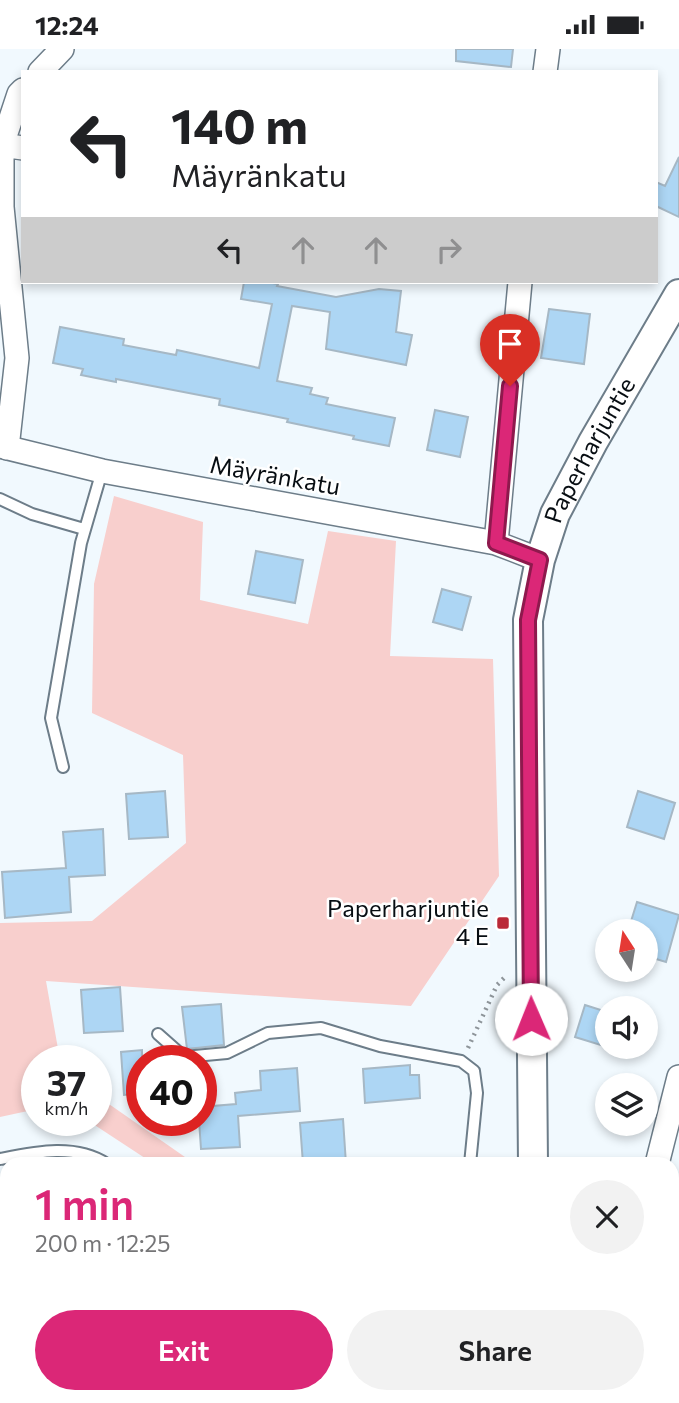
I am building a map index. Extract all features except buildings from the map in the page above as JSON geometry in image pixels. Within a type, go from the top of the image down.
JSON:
[{"type":"street","points":[[42,70],[62,49]]},
{"type":"street","points":[[545,70],[548,49]]},
{"type":"street","points":[[3,447],[17,358],[2,207],[21,92]]},
{"type":"street","points":[[496,543],[520,284]]},
{"type":"street","name":"Paperharjuntie","points":[[533,1157],[528,620],[540,560],[555,514],[593,442],[679,294]]},
{"type":"street","name":"Mäyränkatu","points":[[3,447],[102,471],[496,543],[540,560]]},
{"type":"street","points":[[659,1157],[679,1077]]},
{"type":"lane","points":[[63,767],[51,718],[84,529],[102,471]]},
{"type":"lane","points":[[0,499],[32,514],[84,529]]},
{"type":"lane","points":[[158,1034],[184,1057],[227,1053],[268,1033],[321,1028],[380,1046],[461,1061],[474,1072],[477,1093],[471,1157]]},
{"type":"lane","points":[[11,1157],[70,1150],[88,1157]]},
{"type":"path","points":[[461,1061],[497,985],[509,972]]},
{"type":"shaded area","points":[[114,496],[203,522],[200,600],[308,624],[328,531],[396,541],[390,656],[493,659],[499,876],[411,1006],[46,981],[57,1045],[21,1045],[21,1112],[0,1117],[0,923],[92,921],[186,843],[183,755],[92,713],[94,584]]},
{"type":"shaded area","points":[[112,1106],[126,1116],[126,1136],[155,1136],[185,1157],[143,1157],[111,1136]]},
{"type":"place","name":"Paperharjuntie 4 E","points":[[503,923]]},
{"type":"route","points":[[510,386],[496,543],[540,560],[528,620],[531,1019]]}]
